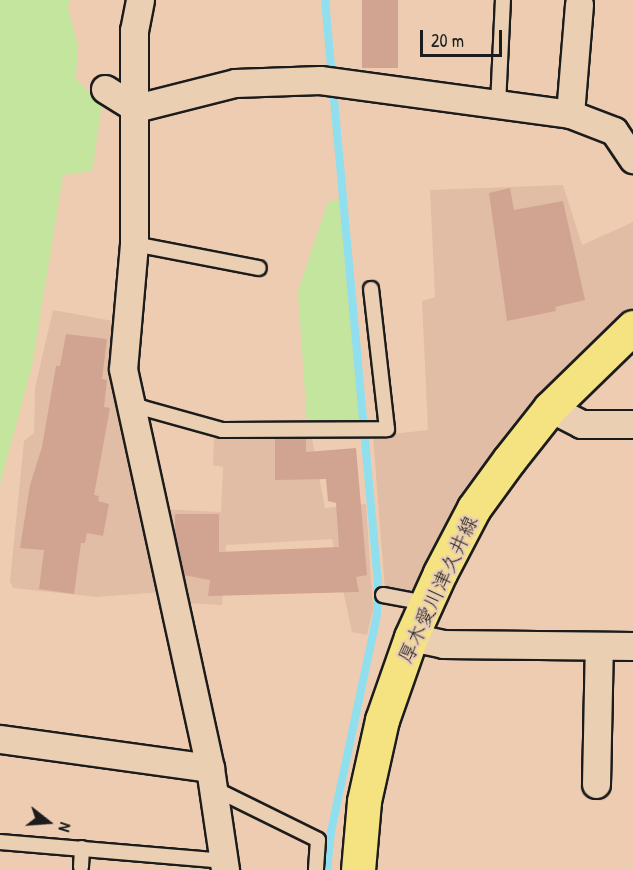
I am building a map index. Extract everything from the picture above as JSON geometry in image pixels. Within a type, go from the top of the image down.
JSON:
[{"type":"main road","name":"厚木愛川津久井線","points":[[358,870],[364,801],[381,720],[411,637],[474,508],[550,408],[633,327]]},
{"type":"street","points":[[140,0],[134,30],[136,108],[134,244],[123,369],[129,410],[211,778],[225,866]]},
{"type":"street","points":[[570,114],[588,46],[579,4]]},
{"type":"street","points":[[105,89],[136,108],[235,83],[332,82],[570,114],[614,131],[633,159]]},
{"type":"street","points":[[550,408],[581,424],[633,424]]},
{"type":"street","points":[[411,637],[443,644],[633,646]]},
{"type":"street","points":[[596,784],[599,646]]},
{"type":"street","points":[[0,738],[211,778]]},
{"type":"lane","points":[[498,105],[503,0]]},
{"type":"lane","points":[[134,244],[260,268]]},
{"type":"lane","points":[[129,410],[143,408],[222,430],[387,429],[371,289]]},
{"type":"lane","points":[[374,310],[389,310]]},
{"type":"lane","points":[[383,595],[426,603]]},
{"type":"lane","points":[[211,778],[318,840],[316,870]]},
{"type":"lane","points":[[0,842],[82,848],[225,866]]},
{"type":"lane","points":[[81,867],[82,848]]},
{"type":"shaded area","points":[[563,185],[582,245],[633,222],[633,307],[536,401],[413,593],[385,591],[373,436],[428,430],[422,301],[435,297],[430,190]]},
{"type":"shaded area","points":[[53,310],[119,322],[162,592],[97,597],[13,588],[10,581],[24,441],[34,433],[35,388]]},
{"type":"shaded area","points":[[311,433],[325,508],[366,504],[373,609],[367,635],[352,632],[332,539],[226,545],[222,605],[184,603],[160,509],[221,512],[223,467],[213,465],[214,434]]},
{"type":"green space","points":[[0,0],[70,0],[68,8],[78,45],[76,79],[102,106],[92,171],[63,175],[32,366],[0,484]]},
{"type":"green space","points":[[339,200],[360,424],[307,423],[298,291],[328,201]]},
{"type":"building","points":[[362,0],[398,0],[398,68],[362,68]]},
{"type":"building","points":[[510,188],[514,210],[563,201],[585,300],[555,307],[556,311],[507,321],[489,193]]},
{"type":"building","points":[[66,334],[107,339],[102,379],[107,380],[104,407],[110,408],[94,495],[99,496],[98,501],[109,504],[103,536],[87,533],[85,543],[81,543],[74,594],[39,589],[44,550],[20,548],[30,485],[42,447],[56,366],[60,366]]},
{"type":"building","points":[[306,438],[306,452],[356,448],[367,575],[356,577],[359,592],[208,596],[210,580],[184,575],[175,535],[175,514],[219,514],[219,552],[339,547],[336,503],[328,501],[326,479],[275,480],[275,439]]},
{"type":"waterway","points":[[325,0],[378,583],[377,615],[331,832],[327,870]]}]
